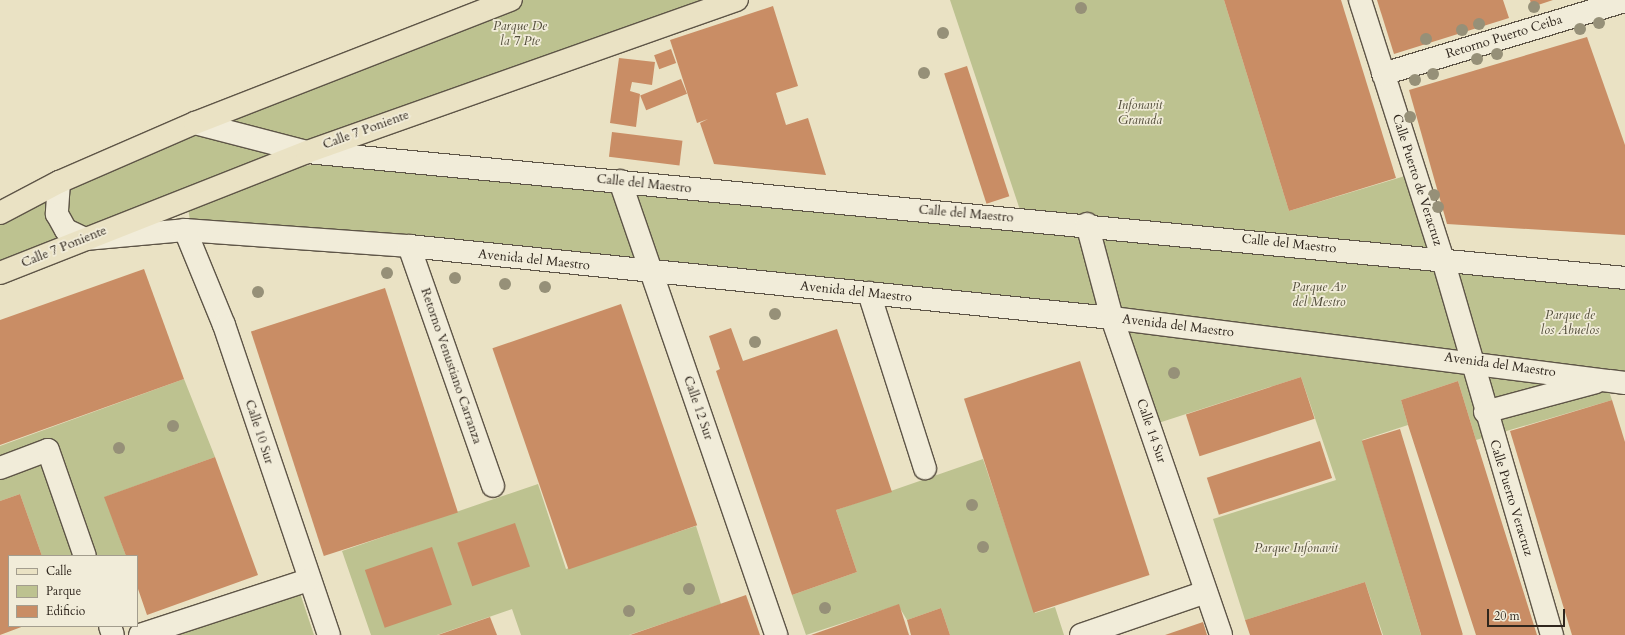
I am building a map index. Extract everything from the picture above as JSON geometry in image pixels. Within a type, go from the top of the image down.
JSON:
[{"type":"main road","points":[[0,213],[59,182],[195,122],[511,0]]},
{"type":"main road","name":"Calle 7 Poniente","points":[[0,273],[307,152],[737,0]]},
{"type":"street","name":"Calle Puerto de Veracruz","points":[[1360,0],[1443,260],[1470,361]]},
{"type":"street","name":"Retorno Puerto Ceiba","points":[[1383,74],[1625,1]]},
{"type":"street","name":"Calle del Maestro","points":[[195,122],[307,152],[1087,224],[1625,278]]},
{"type":"street","name":"Calle 12 Sur","points":[[620,181],[776,635]]},
{"type":"street","points":[[59,182],[57,214],[66,230],[85,239]]},
{"type":"street","name":"Calle 14 Sur","points":[[1087,224],[1112,318],[1221,635]]},
{"type":"street","name":"Avenida del Maestro","points":[[85,239],[185,230],[409,246],[651,273],[869,293],[1112,318],[1470,361],[1615,381]]},
{"type":"street","name":"Calle 10 Sur","points":[[185,230],[224,325],[308,580],[329,635]]},
{"type":"street","name":"Retorno Venustiano Carranza","points":[[409,246],[493,486]]},
{"type":"street","points":[[869,293],[925,468]]},
{"type":"street","name":"Calle Puerto Veracruz","points":[[1470,361],[1552,635]]},
{"type":"street","points":[[1485,412],[1615,381]]},
{"type":"street","points":[[0,468],[48,450],[85,555]]},
{"type":"street","points":[[140,635],[308,580]]},
{"type":"street","points":[[1081,635],[1206,592]]},
{"type":"green space","name":"Parque De la 7 Pte","points":[[515,0],[729,0],[0,271],[0,215]]},
{"type":"green space","points":[[950,0],[1224,0],[1289,211],[1415,173],[1443,260],[1625,278],[1625,383],[1605,380],[1612,400],[1476,440],[1458,381],[1401,400],[1408,425],[1362,440],[1421,635],[1383,635],[1365,582],[1245,620],[1213,519],[1336,480],[1301,377],[1149,426],[1112,318],[190,221],[187,201],[266,169],[324,164],[1441,262],[1470,360],[1442,260],[1022,216]]},
{"type":"green space","points":[[184,379],[215,457],[105,497],[126,555],[42,555],[20,494],[0,501],[0,446]]},
{"type":"green space","points":[[983,459],[1035,613],[1055,607],[1064,635],[950,635],[941,608],[907,620],[898,605],[806,635],[792,595],[857,572],[836,510]]},
{"type":"green space","points":[[538,484],[566,569],[696,526],[721,604],[629,635],[521,635],[512,609],[437,635],[371,635],[342,551]]},
{"type":"green space","points":[[300,593],[314,635],[174,635]]},
{"type":"building","points":[[1224,0],[1341,0],[1396,178],[1289,211]]},
{"type":"building","points":[[1377,0],[1503,0],[1509,18],[1394,54]]},
{"type":"building","points":[[1530,0],[1553,0],[1532,7]]},
{"type":"building","points":[[773,6],[798,86],[776,93],[786,125],[808,118],[826,175],[714,164],[700,123],[708,119],[697,123],[670,40]]},
{"type":"building","points":[[1587,37],[1625,145],[1625,235],[1447,224],[1409,90]]},
{"type":"building","points":[[671,49],[676,63],[659,69],[654,55]]},
{"type":"building","points":[[619,58],[655,62],[652,85],[632,82],[630,91],[640,94],[636,127],[610,123]]},
{"type":"building","points":[[967,66],[1009,196],[987,204],[944,73]]},
{"type":"building","points":[[681,79],[687,94],[646,110],[640,95]]},
{"type":"building","points":[[612,132],[682,141],[679,165],[609,157]]},
{"type":"building","points":[[144,269],[184,379],[0,445],[0,320]]},
{"type":"building","points":[[385,288],[458,512],[324,556],[251,332]]},
{"type":"building","points":[[621,304],[697,525],[569,570],[492,348]]},
{"type":"building","points":[[731,328],[743,361],[837,329],[892,492],[836,510],[857,572],[792,595],[716,371],[720,369],[709,336]]},
{"type":"building","points":[[1080,361],[1150,575],[1033,613],[964,399]]},
{"type":"building","points":[[1301,377],[1315,419],[1200,456],[1186,414]]},
{"type":"building","points":[[1458,381],[1537,635],[1476,635],[1408,425],[1401,400]]},
{"type":"building","points":[[1612,400],[1625,442],[1625,635],[1572,635],[1510,431]]},
{"type":"building","points":[[1400,429],[1463,635],[1421,635],[1362,441]]},
{"type":"building","points":[[1320,441],[1332,478],[1219,515],[1207,478]]},
{"type":"building","points":[[215,457],[258,575],[147,615],[138,589],[138,555],[126,555],[104,497]]},
{"type":"building","points":[[20,494],[42,555],[8,555],[8,627],[21,627],[0,635],[0,501]]},
{"type":"building","points":[[515,523],[530,566],[472,586],[457,543]]},
{"type":"building","points":[[432,547],[452,605],[385,628],[365,570]]},
{"type":"building","points":[[1365,582],[1382,635],[1250,635],[1245,620]]},
{"type":"building","points":[[746,595],[760,635],[630,635]]},
{"type":"building","points":[[899,604],[909,635],[811,635]]},
{"type":"building","points":[[941,608],[950,635],[911,635],[907,620]]},
{"type":"building","points":[[490,617],[497,635],[438,635]]},
{"type":"building","points":[[1203,622],[1207,635],[1165,635]]},
{"type":"park label","name":"Infonavit Granada","points":[[1140,114]]},
{"type":"park label","name":"Parque Av del Mestro","points":[[1319,296]]},
{"type":"park label","name":"Parque de los Abuelos","points":[[1570,324]]},
{"type":"park label","name":"Parque Infonavit","points":[[1296,548]]}]
